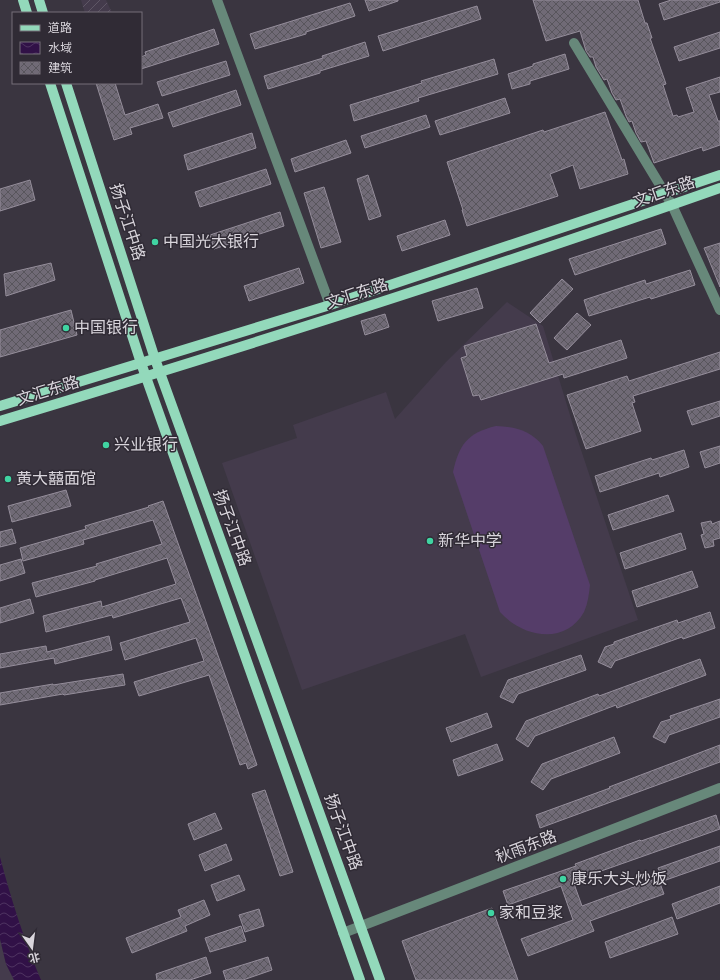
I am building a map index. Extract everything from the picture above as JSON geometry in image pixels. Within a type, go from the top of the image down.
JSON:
[{"type":"main road","points":[[23,0],[27,12]]},
{"type":"main road","points":[[39,0],[43,12]]},
{"type":"main road","name":"扬子江中路","points":[[50,84],[141,363],[360,980]]},
{"type":"main road","name":"扬子江中路","points":[[66,84],[155,359],[362,926],[380,980]]},
{"type":"main road","name":"文汇东路","points":[[0,406],[330,305],[720,175]]},
{"type":"main road","name":"文汇东路","points":[[0,421],[160,373],[334,318],[720,188]]},
{"type":"street","points":[[217,0],[330,305]]},
{"type":"street","points":[[574,43],[672,205],[720,310]]},
{"type":"street","name":"秋雨东路","points":[[343,933],[720,788]]},
{"type":"shaded area","points":[[81,0],[106,0],[112,12],[85,12]]},
{"type":"shaded area","name":"新华中学","points":[[507,302],[543,326],[576,435],[638,620],[481,677],[465,634],[302,690],[222,463],[297,438],[293,425],[386,392],[395,419],[446,362]]},
{"type":"shaded area","points":[[496,426],[522,430],[533,436],[543,446],[590,585],[584,612],[576,623],[566,630],[555,634],[531,632],[509,621],[500,612],[453,472],[458,454],[466,442],[478,432]]},
{"type":"shaded area","points":[[0,939],[6,964],[14,980],[0,980]]},
{"type":"water","points":[[0,857],[18,919],[41,980],[14,980],[6,964],[0,939]]},
{"type":"building","points":[[365,0],[398,0],[398,1],[369,11]]},
{"type":"building","points":[[533,0],[638,0],[645,23],[647,23],[652,38],[650,38],[666,84],[663,85],[673,116],[677,115],[678,117],[694,112],[686,88],[720,77],[720,92],[709,95],[718,121],[720,121],[720,145],[703,151],[702,147],[654,163],[646,141],[641,142],[632,121],[629,122],[626,116],[620,99],[616,100],[607,79],[604,80],[596,67],[593,57],[590,57],[586,51],[580,31],[546,41]]},
{"type":"building","points":[[671,0],[720,0],[720,2],[664,20],[659,4]]},
{"type":"building","points":[[350,3],[355,16],[306,32],[306,34],[255,49],[250,34]]},
{"type":"building","points":[[477,6],[481,19],[383,51],[378,36]]},
{"type":"building","points":[[214,29],[219,44],[142,69],[142,57],[146,55],[145,52]]},
{"type":"building","points":[[720,32],[720,48],[679,61],[674,47]]},
{"type":"building","points":[[365,42],[369,56],[268,89],[264,76],[323,58],[322,56]]},
{"type":"building","points":[[565,54],[569,69],[530,81],[530,84],[512,89],[508,74]]},
{"type":"building","points":[[494,59],[498,74],[418,98],[419,101],[354,121],[350,105],[422,83],[421,81]]},
{"type":"building","points":[[226,61],[230,75],[162,96],[157,82]]},
{"type":"building","points":[[96,84],[115,84],[125,115],[158,104],[163,118],[130,128],[132,134],[114,140]]},
{"type":"building","points":[[236,90],[241,105],[173,127],[168,113]]},
{"type":"building","points":[[505,98],[510,113],[440,135],[435,121]]},
{"type":"building","points":[[605,112],[622,160],[624,159],[628,174],[580,189],[573,165],[550,174],[558,196],[467,226],[447,162],[543,130],[544,132]]},
{"type":"building","points":[[426,115],[430,127],[365,148],[361,136]]},
{"type":"building","points":[[252,133],[256,148],[188,170],[184,155]]},
{"type":"building","points":[[346,140],[351,153],[295,172],[291,159]]},
{"type":"building","points":[[266,169],[271,184],[200,207],[195,192]]},
{"type":"building","points":[[368,175],[381,216],[369,220],[357,179]]},
{"type":"building","points":[[30,180],[35,200],[0,211],[0,189]]},
{"type":"building","points":[[324,187],[341,242],[321,248],[304,193]]},
{"type":"building","points":[[280,212],[284,226],[214,249],[210,235]]},
{"type":"building","points":[[445,220],[450,235],[402,251],[397,236]]},
{"type":"building","points":[[661,229],[666,244],[575,275],[569,259]]},
{"type":"building","points":[[720,243],[720,287],[704,248]]},
{"type":"building","points":[[51,263],[55,280],[6,296],[4,274]]},
{"type":"building","points":[[299,268],[304,283],[249,301],[244,286]]},
{"type":"building","points":[[690,270],[695,285],[589,316],[584,300],[645,280],[646,284]]},
{"type":"building","points":[[562,279],[573,289],[540,323],[530,313]]},
{"type":"building","points":[[477,288],[483,308],[438,321],[432,301]]},
{"type":"building","points":[[71,310],[77,335],[0,357],[0,330]]},
{"type":"building","points":[[577,313],[591,325],[567,350],[554,338]]},
{"type":"building","points":[[385,314],[389,327],[365,335],[361,321]]},
{"type":"building","points":[[536,324],[549,363],[621,340],[627,358],[564,378],[563,374],[481,400],[479,395],[473,396],[461,358],[467,356],[464,346]]},
{"type":"building","points":[[720,352],[720,369],[633,396],[635,402],[632,403],[641,431],[586,449],[567,395],[627,376],[629,381]]},
{"type":"building","points":[[720,401],[720,416],[692,425],[687,411]]},
{"type":"building","points":[[720,446],[720,463],[705,468],[700,452]]},
{"type":"building","points":[[684,450],[689,467],[660,477],[659,473],[600,492],[595,476],[651,458],[652,460]]},
{"type":"building","points":[[66,490],[71,506],[12,522],[8,506]]},
{"type":"building","points":[[668,495],[674,511],[613,530],[608,515]]},
{"type":"building","points":[[163,501],[257,765],[248,769],[246,763],[240,765],[209,675],[139,696],[134,682],[204,661],[196,638],[125,660],[120,643],[190,622],[181,598],[113,618],[112,615],[46,632],[43,616],[101,601],[102,607],[176,584],[167,558],[95,581],[36,597],[32,583],[97,566],[96,564],[162,544],[153,520],[83,540],[84,544],[23,561],[20,548],[86,529],[85,526],[149,507],[148,506]]},
{"type":"building","points":[[711,521],[712,524],[720,521],[720,538],[713,540],[714,546],[705,548],[701,535],[704,534],[701,523]]},
{"type":"building","points":[[12,529],[16,543],[0,547],[0,532]]},
{"type":"building","points":[[681,533],[686,549],[625,569],[620,553]]},
{"type":"building","points":[[21,559],[25,573],[0,581],[0,565]]},
{"type":"building","points":[[692,571],[698,587],[637,607],[632,591]]},
{"type":"building","points":[[30,599],[34,613],[0,623],[0,608]]},
{"type":"building","points":[[710,612],[715,628],[683,639],[682,637],[615,661],[611,668],[598,662],[605,647],[614,644],[614,642],[677,620],[678,623]]},
{"type":"building","points":[[109,636],[112,650],[55,664],[54,658],[0,668],[0,654],[46,646],[47,652]]},
{"type":"building","points":[[581,655],[586,670],[518,694],[513,703],[500,697],[508,680]]},
{"type":"building","points":[[700,659],[706,675],[617,708],[616,705],[535,736],[528,747],[516,739],[526,721],[598,694],[599,696]]},
{"type":"building","points":[[123,674],[125,685],[0,705],[0,693]]},
{"type":"building","points":[[720,699],[720,717],[669,735],[665,743],[653,737],[661,722],[671,719],[670,716]]},
{"type":"building","points":[[487,713],[492,727],[451,742],[446,728]]},
{"type":"building","points":[[614,737],[620,753],[551,779],[543,790],[531,782],[542,764]]},
{"type":"building","points":[[497,744],[503,760],[458,776],[453,760]]},
{"type":"building","points":[[720,745],[720,762],[540,828],[536,815]]},
{"type":"building","points":[[265,790],[293,872],[280,876],[252,794]]},
{"type":"building","points":[[215,813],[222,829],[194,840],[188,824]]},
{"type":"building","points":[[716,815],[720,829],[573,881],[582,906],[658,878],[664,894],[590,921],[594,931],[528,956],[521,939],[573,920],[561,886],[508,905],[503,891],[576,866],[575,864],[640,840],[641,841]]},
{"type":"building","points":[[226,844],[232,860],[205,871],[199,855]]},
{"type":"building","points":[[720,846],[720,861],[663,881],[658,868]]},
{"type":"building","points":[[239,875],[245,890],[217,901],[211,885]]},
{"type":"building","points":[[720,886],[720,903],[677,919],[672,904]]},
{"type":"building","points":[[204,900],[210,915],[185,926],[187,931],[132,953],[126,938],[181,917],[178,910]]},
{"type":"building","points":[[492,908],[518,980],[416,980],[402,941]]},
{"type":"building","points":[[259,909],[264,926],[245,932],[239,915]]},
{"type":"building","points":[[672,917],[678,934],[610,958],[605,942]]},
{"type":"building","points":[[241,926],[246,941],[210,952],[205,938]]},
{"type":"building","points":[[206,957],[211,973],[190,980],[157,980],[156,974]]},
{"type":"building","points":[[268,957],[272,970],[243,980],[226,980],[223,971]]},
{"type":"place","name":"中国光大银行","points":[[155,242]]},
{"type":"place","name":"中国银行","points":[[66,328]]},
{"type":"place","name":"兴业银行","points":[[106,445]]},
{"type":"place","name":"黄大囍面馆","points":[[8,479]]},
{"type":"place","name":"新华中学","points":[[430,541]]},
{"type":"place","name":"康乐大头炒饭","points":[[563,879]]},
{"type":"place","name":"家和豆浆","points":[[491,913]]}]
